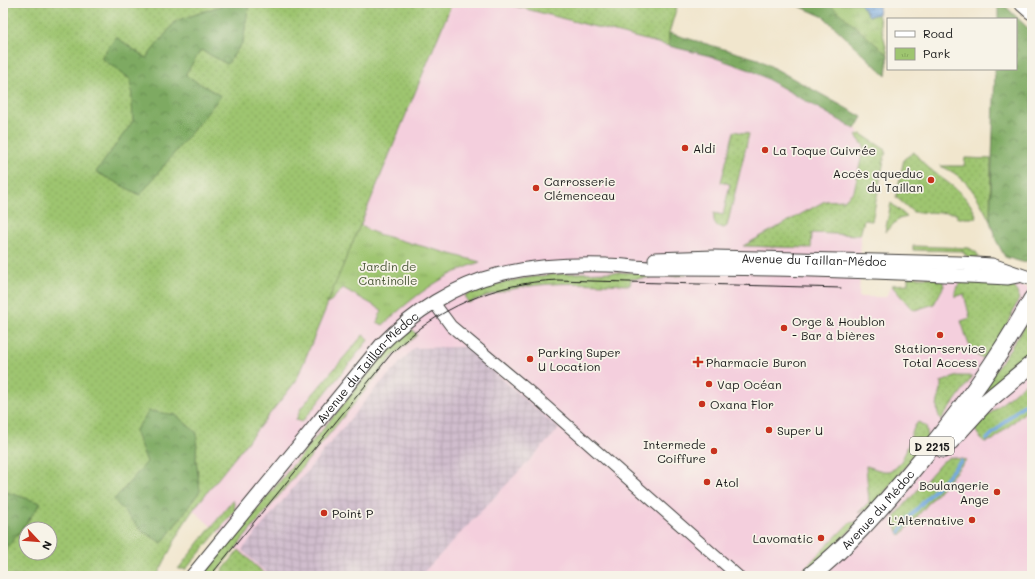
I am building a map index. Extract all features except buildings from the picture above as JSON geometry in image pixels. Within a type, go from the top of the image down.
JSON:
[{"type":"main road","points":[[1023,3],[1032,11]]},
{"type":"main road","name":"Avenue du Médoc","points":[[810,576],[837,553],[863,526],[942,434],[973,394],[993,364],[1032,298]]},
{"type":"main road","name":"Avenue du Médoc","points":[[826,576],[860,544],[985,403],[1032,364]]},
{"type":"street","name":"Avenue du Taillan-Médoc","points":[[192,576],[381,345],[409,319],[434,303],[468,285],[499,274],[545,267],[608,265],[631,268],[722,267],[910,272],[1008,278],[1018,276],[1032,280]]},
{"type":"street","points":[[434,303],[451,326],[531,393],[738,576]]},
{"type":"shaded area","points":[[452,3],[503,3],[710,56],[753,71],[859,131],[856,136],[864,146],[854,191],[861,238],[859,297],[886,297],[891,285],[908,284],[908,277],[1008,281],[1032,289],[1032,576],[267,576],[193,510],[296,381]]},
{"type":"shaded area","points":[[466,347],[559,429],[420,576],[270,576],[242,550],[374,390],[414,348]]},
{"type":"green space","points":[[3,3],[452,3],[296,381],[193,510],[183,525],[157,576],[3,576]]},
{"type":"green space","points":[[229,3],[249,3],[243,42],[227,64],[201,50],[185,75],[221,96],[140,195],[96,172],[133,121],[131,80],[101,58],[116,37],[146,58],[176,21]]},
{"type":"green space","points":[[503,3],[678,3],[669,33],[669,46]]},
{"type":"green space","points":[[792,3],[828,3],[832,5],[887,54],[886,76],[824,17]]},
{"type":"green space","points":[[828,3],[860,3],[869,16],[878,14],[887,54]]},
{"type":"green space","points":[[998,3],[1002,3],[1032,32],[1032,260],[1022,262],[1005,257],[996,240],[990,221],[995,70],[1017,70],[1017,18],[998,18]]},
{"type":"green space","points":[[669,33],[758,59],[862,117],[855,129],[753,71],[710,56],[669,46]]},
{"type":"green space","points":[[734,131],[749,134],[727,226],[724,228],[715,224],[714,213],[723,215],[730,184],[721,182]]},
{"type":"green space","points":[[861,134],[886,150],[872,221],[864,220],[860,235],[812,233],[811,248],[743,246],[825,201],[844,200],[854,191],[864,146],[856,136]]},
{"type":"green space","points":[[914,152],[921,161],[965,198],[972,207],[977,218],[957,218],[957,213],[913,212],[896,197],[904,159]]},
{"type":"green space","points":[[965,158],[991,159],[990,221],[971,188],[965,181],[958,175],[940,166],[964,166]]},
{"type":"green space","points":[[891,203],[907,217],[899,219],[885,232]]},
{"type":"green space","name":"Jardin de Cantinolle","points":[[360,225],[381,235],[480,262],[440,280],[417,296],[383,325],[377,322],[382,310],[343,288],[326,306]]},
{"type":"green space","points":[[913,246],[969,248],[976,252],[979,257],[970,258],[964,254],[963,251],[913,250]]},
{"type":"green space","points":[[602,272],[687,273],[686,275],[631,279],[630,285],[568,283],[529,286],[489,295],[468,303],[465,295],[518,279],[545,275]]},
{"type":"green space","points":[[908,277],[942,278],[944,286],[934,304],[915,310],[911,308],[891,285],[908,284]]},
{"type":"green space","points":[[969,279],[1008,281],[1016,289],[1019,299],[1006,326],[986,356],[982,358],[974,352],[968,342],[961,321],[970,318],[964,294],[955,297],[958,285]]},
{"type":"green space","points":[[1032,315],[1032,356],[977,399]]},
{"type":"green space","points":[[412,329],[417,335],[394,355],[213,576],[202,576],[388,350]]},
{"type":"green space","points":[[363,335],[369,339],[302,422],[296,420],[301,408]]},
{"type":"green space","points":[[958,376],[973,376],[941,420],[938,414],[937,405],[941,382]]},
{"type":"green space","points":[[1032,378],[1032,406],[993,440],[985,442],[981,439],[975,430],[979,423]]},
{"type":"green space","points":[[149,411],[176,415],[197,433],[196,459],[200,491],[162,543],[142,531],[114,500],[147,462],[135,431]]},
{"type":"green space","points":[[918,422],[926,426],[928,438],[873,507],[858,513],[869,502],[866,466],[885,471],[894,469],[903,457]]},
{"type":"green space","points":[[950,457],[966,460],[900,536],[895,525],[895,516],[942,462]]},
{"type":"green space","points":[[3,491],[41,503],[28,521],[18,521],[18,534],[3,554]]},
{"type":"green space","points":[[233,500],[235,508],[234,512],[186,569],[178,569]]},
{"type":"green space","points":[[861,521],[801,576],[777,576],[802,571],[849,523]]},
{"type":"green space","points":[[239,550],[267,576],[218,576]]},
{"type":"water","points":[[860,3],[880,3],[878,14],[869,16]]},
{"type":"waterway","points":[[987,439],[1016,411],[1032,399]]},
{"type":"waterway","points":[[900,532],[906,521],[961,461]]},
{"type":"tram line","points":[[210,576],[392,353],[409,337],[428,323],[447,311],[468,301],[511,286],[557,280],[841,288]]},
{"type":"place","name":"Aldi","points":[[685,148]]},
{"type":"place","name":"La Toque Cuivrée","points":[[765,150]]},
{"type":"place","name":"Accès aqueduc du Taillan","points":[[931,180]]},
{"type":"place","name":"Carrosserie Clémenceau","points":[[536,188]]},
{"type":"place","name":"Orge & Houblon - Bar à bières","points":[[784,328]]},
{"type":"place","name":"Station-service Total Access","points":[[940,335]]},
{"type":"place","name":"Parking Super U Location","points":[[530,359]]},
{"type":"place","name":"Pharmacie Buron","points":[[698,362]]},
{"type":"place","name":"Vap Océan","points":[[709,384]]},
{"type":"place","name":"Oxana Flor","points":[[702,404]]},
{"type":"place","name":"Super U","points":[[769,430]]},
{"type":"place","name":"Intermede Coiffure","points":[[714,451]]},
{"type":"place","name":"Atol","points":[[707,482]]},
{"type":"place","name":"Boulangerie Ange","points":[[997,492]]},
{"type":"place","name":"Point P","points":[[324,513]]},
{"type":"place","name":"L'Alternative","points":[[972,520]]},
{"type":"place","name":"Lavomatic","points":[[821,538]]}]
